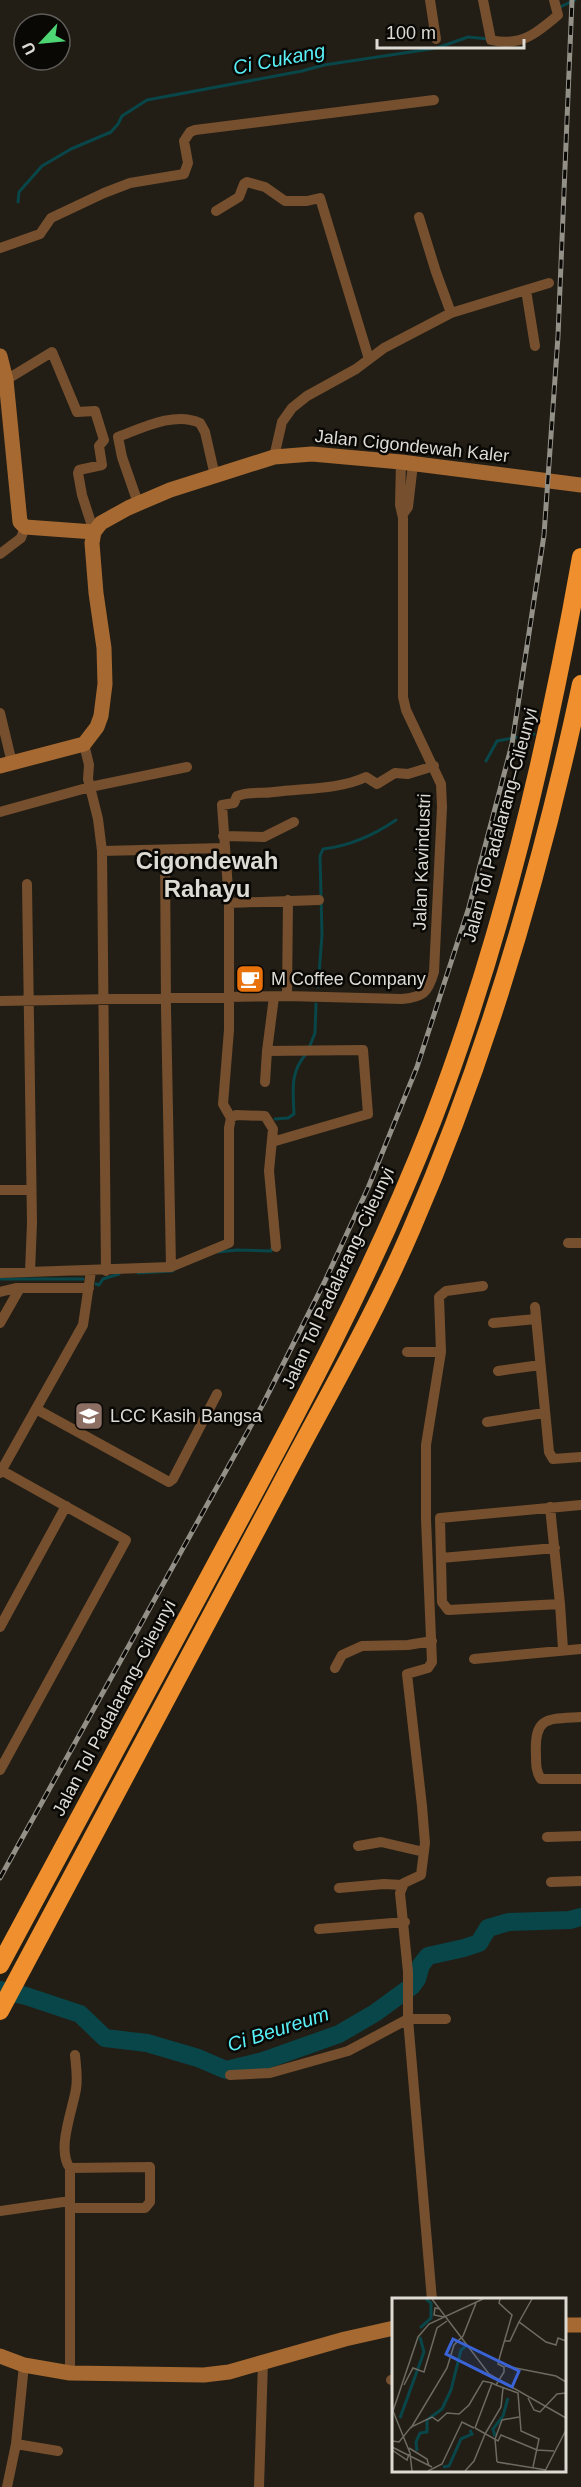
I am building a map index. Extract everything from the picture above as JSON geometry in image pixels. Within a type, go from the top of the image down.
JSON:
[{"type":"highway","name":"Jalan Tol Padalarang–Cileunyi","points":[[2,1962],[293,1420],[402,1195],[432,1121],[468,1019],[501,914],[560,678],[581,557]]},
{"type":"highway","points":[[0,2010],[273,1499],[411,1231],[464,1100],[494,1015],[532,890],[559,787],[581,684]]},
{"type":"main road","points":[[0,356],[6,380],[20,522],[24,527],[94,532],[92,556],[104,648],[105,684],[101,716],[90,738],[84,744],[6,764]]},
{"type":"main road","name":"Jalan Cigondewah Kaler","points":[[94,532],[101,523],[138,503],[274,457],[312,454],[407,463],[581,485]]},
{"type":"main road","points":[[0,2356],[24,2365],[70,2373],[188,2376],[229,2372],[263,2361],[392,2328]]},
{"type":"street","points":[[430,0],[436,39]]},
{"type":"street","points":[[483,0],[490,38],[519,42],[558,15],[556,6]]},
{"type":"street","points":[[0,248],[39,234],[51,218],[104,193],[130,183],[184,174],[188,163],[184,141],[195,130],[434,100]]},
{"type":"street","points":[[216,211],[239,197],[247,182],[265,187],[285,201],[307,201],[320,198],[369,359]]},
{"type":"street","points":[[419,217],[451,313]]},
{"type":"street","points":[[274,457],[282,422],[292,408],[384,348],[451,313],[549,283]]},
{"type":"street","points":[[526,290],[528,315],[535,346]]},
{"type":"street","points":[[6,380],[52,352],[77,412],[95,411],[104,440]]},
{"type":"street","points":[[94,532],[82,495],[78,471],[102,465],[99,448],[104,440],[166,421],[196,421],[200,423],[205,432],[215,476]]},
{"type":"street","points":[[118,437],[122,457],[138,503]]},
{"type":"street","name":"Jalan Kavindustri","points":[[287,996],[418,998],[426,991],[434,972],[442,807],[441,784],[406,710],[403,697],[403,514],[400,505],[407,463]]},
{"type":"street","points":[[0,554],[21,538],[24,527]]},
{"type":"street","points":[[0,714],[6,764]]},
{"type":"street","points":[[84,744],[102,851],[106,1271]]},
{"type":"street","points":[[0,1273],[171,1267],[230,1241],[229,1128],[231,1118],[224,1104],[229,1030],[229,903],[222,805],[234,803],[240,794],[355,782],[367,777],[377,784],[395,773],[408,774],[434,766]]},
{"type":"street","points":[[0,812],[90,787],[187,767]]},
{"type":"street","points":[[223,836],[264,837],[294,822]]},
{"type":"street","points":[[102,851],[224,849]]},
{"type":"street","points":[[165,851],[171,1267]]},
{"type":"street","points":[[27,884],[30,1272]]},
{"type":"street","points":[[0,1001],[228,999],[287,996],[288,900]]},
{"type":"street","points":[[229,903],[319,900]]},
{"type":"street","points":[[265,1082],[274,997]]},
{"type":"street","points":[[267,1051],[363,1050],[368,1114],[272,1142]]},
{"type":"street","points":[[231,1118],[236,1115],[266,1116],[273,1129],[270,1192],[276,1247]]},
{"type":"street","points":[[0,1190],[31,1190]]},
{"type":"street","points":[[568,1243],[581,1243]]},
{"type":"street","points":[[0,1770],[126,1540],[1,1471],[83,1325],[91,1271]]},
{"type":"street","points":[[339,1888],[384,1884],[402,1885],[421,1875],[424,1852],[422,1806],[407,1674],[431,1666],[426,1445],[441,1352],[439,1296],[446,1291],[483,1286]]},
{"type":"street","points":[[0,1292],[20,1288],[89,1288]]},
{"type":"street","points":[[0,1323],[20,1288]]},
{"type":"street","points":[[535,1307],[544,1413],[551,1458],[581,1457]]},
{"type":"street","points":[[494,1323],[536,1319]]},
{"type":"street","points":[[407,1352],[441,1352]]},
{"type":"street","points":[[498,1371],[540,1365]]},
{"type":"street","points":[[36,1409],[169,1482],[173,1479],[217,1394]]},
{"type":"street","points":[[487,1422],[544,1413]]},
{"type":"street","points":[[426,1519],[581,1505]]},
{"type":"street","points":[[0,1628],[66,1506]]},
{"type":"street","points":[[550,1507],[563,1649]]},
{"type":"street","points":[[441,1518],[442,1602],[448,1610],[560,1604]]},
{"type":"street","points":[[441,1558],[555,1548]]},
{"type":"street","points":[[335,1668],[342,1655],[362,1646],[408,1645],[432,1641]]},
{"type":"street","points":[[474,1659],[581,1649]]},
{"type":"street","points":[[581,1716],[546,1720],[539,1726],[535,1737],[537,1773],[541,1779],[581,1779]]},
{"type":"street","points":[[547,1837],[581,1836]]},
{"type":"street","points":[[358,1846],[381,1842],[424,1852]]},
{"type":"street","points":[[551,1882],[581,1881]]},
{"type":"street","points":[[402,1885],[400,1893],[405,1922],[408,2019],[432,2298]]},
{"type":"street","points":[[319,1929],[405,1922]]},
{"type":"street","points":[[230,2075],[270,2073],[348,2051],[408,2019],[446,2019]]},
{"type":"street","points":[[70,2373],[70,2168],[65,2156],[67,2122],[77,2087],[75,2055]]},
{"type":"street","points":[[0,2211],[70,2205],[145,2208],[150,2202],[150,2167],[70,2168]]},
{"type":"street","points":[[259,2487],[263,2361]]},
{"type":"street","points":[[7,2487],[5,2475],[16,2444],[24,2365]]},
{"type":"street","points":[[16,2444],[58,2451]]},
{"type":"waterway","name":"Ci Cukang","points":[[558,8],[575,0]]},
{"type":"waterway","name":"Ci Cukang","points":[[18,202],[19,192],[42,166],[71,149],[111,132],[122,116],[147,100],[324,65],[437,48],[468,37],[489,39]]},
{"type":"waterway","points":[[486,761],[497,741],[534,734]]},
{"type":"waterway","points":[[318,987],[322,935],[320,856],[323,849],[361,839],[396,820]]},
{"type":"waterway","points":[[309,1048],[315,1033],[316,1004]]},
{"type":"waterway","points":[[275,1119],[288,1118],[294,1114],[295,1075],[306,1054]]},
{"type":"waterway","points":[[218,1252],[271,1251],[272,1248]]},
{"type":"waterway","points":[[138,1273],[173,1271]]},
{"type":"waterway","points":[[96,1284],[99,1285],[103,1279],[119,1274]]},
{"type":"waterway","points":[[0,1279],[83,1279]]},
{"type":"waterway","name":"Ci Beureum","points":[[0,1990],[80,2014],[105,2038],[147,2043],[198,2058],[226,2070],[263,2061],[339,2034],[375,2013],[412,1986],[417,1979],[421,1965],[428,1956],[479,1943],[488,1928],[509,1922],[570,1920],[581,1917]]},
{"type":"railway","points":[[0,1878],[263,1404],[324,1283],[368,1188],[417,1067],[469,907],[512,744],[544,535],[558,336],[572,0]]},
{"type":"place","name":"M Coffee Company","points":[[250,979]]},
{"type":"place","name":"LCC Kasih Bangsa","points":[[89,1416]]},
{"type":"district","name":"Cigondewah Rahayu","points":[[207,874]]}]
